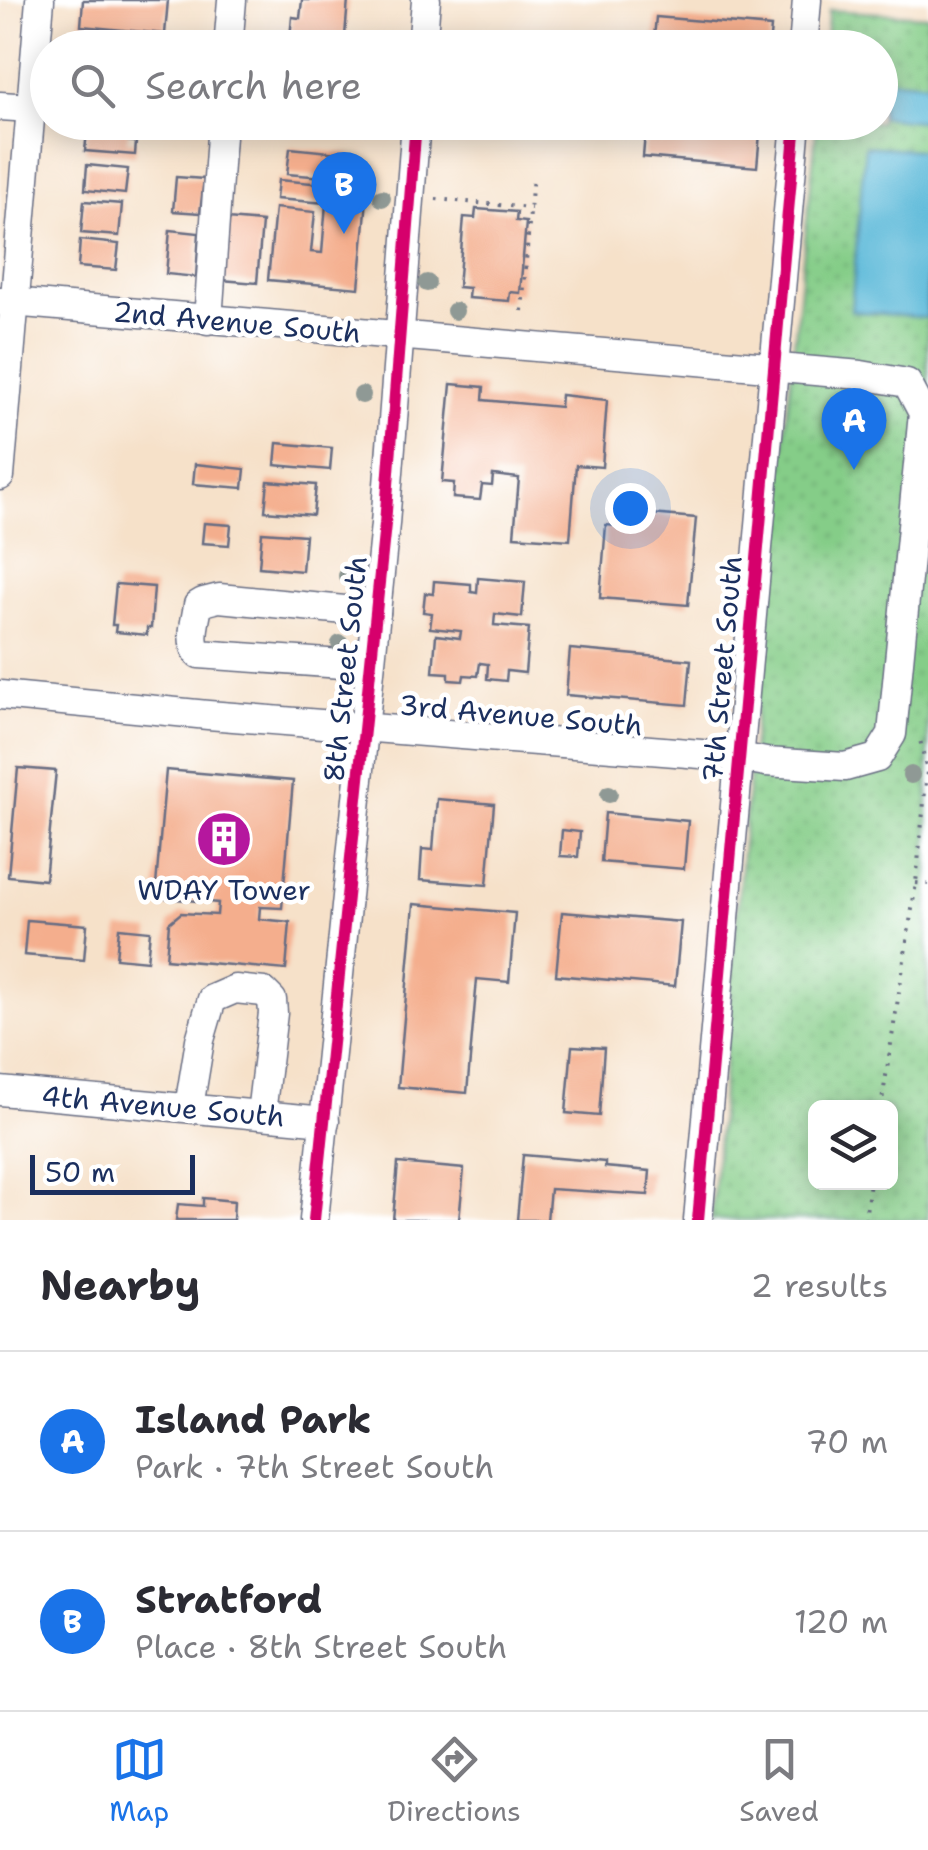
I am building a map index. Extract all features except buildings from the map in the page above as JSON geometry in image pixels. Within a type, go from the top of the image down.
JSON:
[{"type":"street","points":[[38,30],[40,0]]},
{"type":"street","points":[[230,30],[232,0]]},
{"type":"street","points":[[424,30],[426,0]]},
{"type":"street","points":[[804,30],[806,0]]},
{"type":"street","points":[[0,106],[30,108]]},
{"type":"street","points":[[0,476],[7,302],[30,116]]},
{"type":"street","points":[[208,320],[221,140]]},
{"type":"street","name":"8th Street South","points":[[314,1220],[376,613],[415,140]]},
{"type":"street","name":"7th Street South","points":[[698,1220],[794,140]]},
{"type":"street","name":"2nd Avenue South","points":[[7,302],[861,375],[907,384],[923,412],[892,734],[877,758],[845,767],[739,757]]},
{"type":"street","points":[[370,666],[200,654],[193,638],[198,605],[219,598],[376,613]]},
{"type":"street","name":"3rd Avenue South","points":[[0,695],[739,757]]},
{"type":"street","points":[[189,1107],[200,1040],[212,999],[235,989],[264,992],[272,1000],[260,1114]]},
{"type":"street","name":"4th Avenue South","points":[[0,1091],[325,1121]]},
{"type":"path","points":[[522,312],[534,176]]},
{"type":"path","points":[[410,197],[531,208]]},
{"type":"path","points":[[881,1100],[916,882],[927,771],[916,720]]},
{"type":"path","points":[[916,882],[928,884]]},
{"type":"path","points":[[865,1220],[869,1190]]},
{"type":"green space","points":[[829,10],[928,16],[928,1220],[711,1220],[745,818],[815,140],[898,140],[898,30],[827,30]]},
{"type":"water","points":[[898,80],[928,83],[928,122],[898,119]]},
{"type":"water","points":[[865,146],[928,151],[927,318],[851,311]]},
{"type":"cycle path","points":[[314,1220],[385,524],[415,140]]},
{"type":"cycle path","points":[[698,1220],[794,140]]},
{"type":"place","name":"Stratford","points":[[344,234]]},
{"type":"place","name":"Island Park","points":[[854,470]]},
{"type":"place","name":"WDAY Tower","points":[[224,839]]}]
